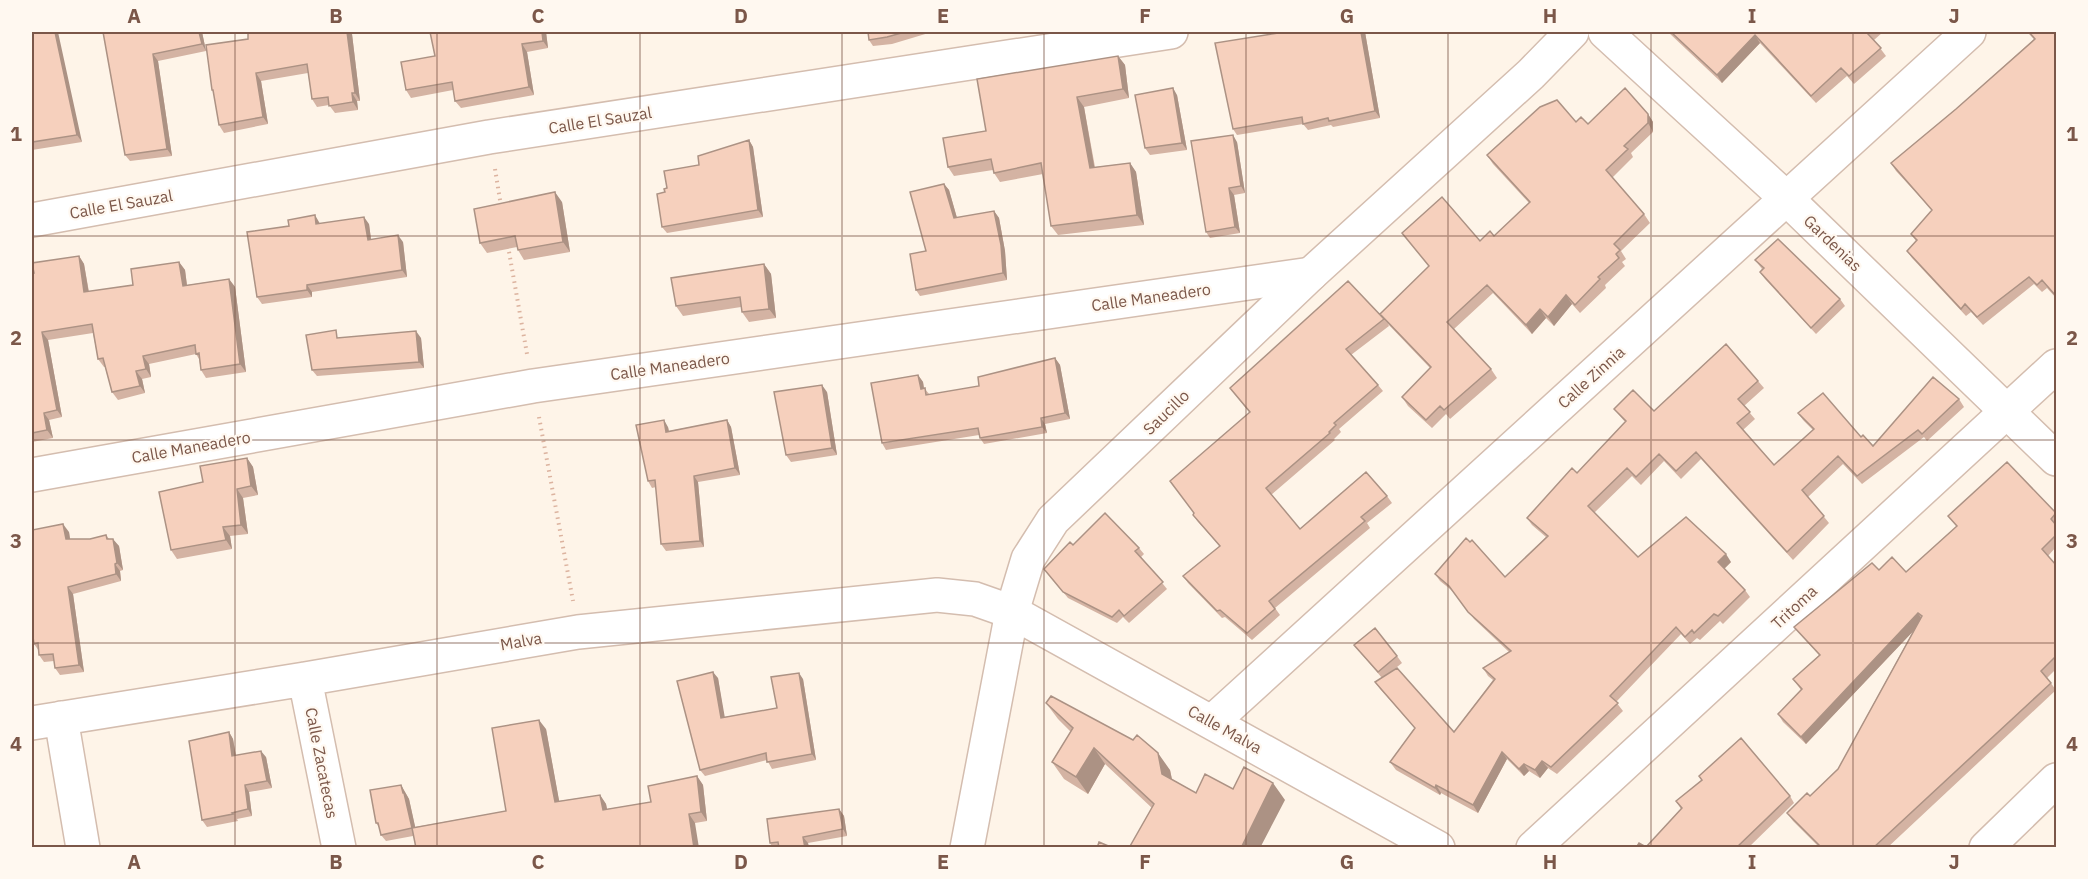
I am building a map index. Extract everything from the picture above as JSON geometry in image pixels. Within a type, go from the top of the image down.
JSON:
[{"type":"street","name":"Calle El Sauzal","points":[[32,220],[489,137],[1171,32]]},
{"type":"street","name":"Saucillo","points":[[1531,74],[1550,32]]},
{"type":"street","name":"Saucillo","points":[[967,848],[1012,612],[1028,559],[1053,519],[1311,273],[1531,74],[1572,32]]},
{"type":"street","name":"Gardenias","points":[[1605,32],[1786,198],[2056,459]]},
{"type":"street","name":"Calle Zinnia","points":[[1212,722],[1969,32]]},
{"type":"street","name":"Calle Maneadero","points":[[32,475],[533,386],[1311,273]]},
{"type":"street","name":"Tritoma","points":[[1533,848],[2056,366]]},
{"type":"street","name":"Malva","points":[[46,721],[578,632],[937,595],[975,599],[1012,612]]},
{"type":"street","name":"Calle Malva","points":[[1012,612],[1438,848]]},
{"type":"street","name":"Calle Zacatecas","points":[[305,679],[339,848]]},
{"type":"street","points":[[46,721],[83,848]]},
{"type":"street","points":[[1986,848],[2056,780]]},
{"type":"path","points":[[489,137],[503,216]]},
{"type":"path","points":[[507,239],[578,632]]},
{"type":"building","points":[[32,32],[55,32],[77,135],[32,142]]},
{"type":"building","points":[[103,32],[199,32],[202,44],[153,54],[167,149],[125,155]]},
{"type":"building","points":[[248,32],[347,32],[355,93],[352,93],[353,102],[329,106],[328,97],[312,99],[307,64],[256,73],[263,117],[219,125],[206,45],[248,39]]},
{"type":"building","points":[[430,32],[542,32],[543,41],[522,44],[529,87],[455,101],[452,82],[406,90],[401,62],[435,56]]},
{"type":"building","points":[[868,32],[905,32],[869,40]]},
{"type":"building","points":[[1285,32],[1361,32],[1375,111],[1329,121],[1328,118],[1303,124],[1302,117],[1233,129],[1215,43]]},
{"type":"building","points":[[1671,32],[1869,32],[1867,33],[1881,48],[1849,76],[1841,68],[1811,96],[1755,35],[1717,75]]},
{"type":"building","points":[[2029,32],[2056,32],[2056,296],[2042,280],[2037,285],[2029,277],[1977,317],[1965,304],[1961,309],[1907,251],[1917,240],[1911,234],[1932,210],[1891,163],[2035,39]]},
{"type":"building","points":[[1118,56],[1123,89],[1077,97],[1090,168],[1130,163],[1137,215],[1051,226],[1041,163],[994,173],[991,159],[948,167],[943,138],[986,131],[977,79]]},
{"type":"building","points":[[1173,88],[1182,143],[1145,148],[1135,95]]},
{"type":"building","points":[[1625,88],[1648,114],[1648,123],[1624,146],[1628,149],[1606,170],[1644,214],[1614,244],[1620,250],[1616,254],[1619,258],[1598,277],[1600,279],[1575,305],[1566,295],[1548,317],[1540,309],[1526,325],[1487,285],[1447,322],[1491,369],[1444,410],[1440,406],[1426,420],[1402,397],[1431,367],[1380,314],[1429,266],[1402,233],[1442,197],[1480,241],[1490,231],[1494,236],[1530,202],[1487,155],[1540,107],[1557,100],[1576,122],[1581,117],[1588,124]]},
{"type":"building","points":[[1233,135],[1241,186],[1229,188],[1235,227],[1206,232],[1191,141]]},
{"type":"building","points":[[749,140],[758,210],[662,227],[657,194],[665,192],[664,189],[667,188],[664,171],[699,165],[698,156]]},
{"type":"building","points":[[944,184],[954,218],[994,211],[1001,245],[1003,273],[916,290],[910,254],[926,251],[910,192]]},
{"type":"building","points":[[555,192],[563,242],[518,250],[515,236],[480,243],[474,209]]},
{"type":"building","points":[[315,215],[316,224],[364,217],[368,240],[398,235],[402,270],[307,285],[307,290],[257,297],[247,232],[289,226],[288,220]]},
{"type":"building","points":[[1778,239],[1840,299],[1811,328],[1760,272],[1764,268],[1755,260]]},
{"type":"building","points":[[79,256],[84,292],[133,285],[131,269],[179,262],[183,286],[229,279],[240,364],[201,370],[199,353],[196,354],[195,345],[143,356],[146,369],[136,371],[140,386],[112,392],[103,358],[98,359],[92,324],[42,332],[57,410],[44,413],[47,430],[32,433],[32,273],[34,273],[32,263]]},
{"type":"building","points":[[764,264],[769,309],[742,312],[740,297],[676,306],[671,278]]},
{"type":"building","points":[[1348,281],[1384,319],[1346,349],[1378,385],[1334,423],[1336,425],[1330,433],[1266,488],[1300,529],[1366,472],[1387,496],[1361,517],[1365,521],[1269,601],[1275,609],[1247,633],[1220,610],[1217,611],[1183,576],[1220,546],[1193,515],[1194,513],[1170,481],[1250,412],[1230,388]]},
{"type":"building","points":[[336,330],[337,338],[416,331],[419,362],[312,370],[306,335]]},
{"type":"building","points":[[1726,344],[1758,381],[1738,399],[1750,412],[1737,423],[1774,465],[1814,429],[1798,413],[1823,393],[1861,437],[1863,435],[1873,446],[1933,377],[1959,399],[1922,434],[1918,430],[1857,476],[1838,456],[1802,490],[1824,516],[1787,552],[1696,452],[1676,471],[1659,454],[1636,477],[1627,468],[1588,506],[1638,557],[1686,517],[1726,554],[1718,562],[1745,590],[1718,616],[1714,614],[1694,633],[1692,630],[1685,637],[1676,627],[1610,696],[1618,703],[1551,767],[1542,761],[1535,770],[1524,764],[1519,769],[1502,752],[1473,805],[1436,785],[1435,788],[1390,762],[1415,728],[1375,682],[1397,668],[1454,732],[1495,679],[1483,668],[1511,651],[1468,612],[1449,586],[1435,574],[1466,538],[1470,542],[1472,540],[1505,577],[1548,536],[1527,518],[1572,468],[1577,473],[1626,421],[1614,409],[1633,390],[1654,411]]},
{"type":"building","points":[[1055,358],[1065,413],[1041,418],[1042,427],[980,438],[978,428],[882,443],[871,383],[918,375],[921,389],[925,388],[926,395],[979,386],[978,377]]},
{"type":"building","points":[[822,385],[832,448],[786,455],[774,392]]},
{"type":"building","points":[[664,420],[666,432],[727,420],[735,468],[694,476],[700,541],[661,544],[655,480],[648,481],[636,425]]},
{"type":"building","points":[[247,458],[251,486],[237,489],[241,525],[223,527],[226,540],[171,550],[159,492],[203,482],[200,466]]},
{"type":"building","points":[[2007,462],[2056,513],[2051,519],[2056,525],[2056,535],[2042,549],[2056,565],[2056,656],[2041,671],[2051,683],[1873,848],[1822,848],[1787,813],[1807,793],[1810,796],[1838,769],[1922,616],[1918,613],[1801,737],[1778,714],[1802,689],[1793,679],[1820,655],[1794,627],[1872,563],[1879,570],[1892,557],[1906,572],[1957,526],[1948,516]]},
{"type":"building","points":[[1105,513],[1139,548],[1135,551],[1163,582],[1124,616],[1119,610],[1112,617],[1063,592],[1044,569],[1070,542],[1073,545]]},
{"type":"building","points":[[63,524],[66,539],[90,539],[106,535],[107,539],[113,539],[117,563],[115,564],[116,574],[68,587],[79,665],[55,668],[53,654],[39,655],[38,643],[34,644],[32,530]]},
{"type":"building","points":[[1375,628],[1397,656],[1378,672],[1354,645]]},
{"type":"building","points":[[713,672],[721,718],[777,708],[771,677],[799,673],[812,754],[767,762],[766,753],[700,770],[677,681]]},
{"type":"building","points":[[1051,696],[1133,740],[1137,735],[1158,753],[1162,774],[1196,793],[1205,774],[1233,789],[1244,767],[1273,783],[1241,848],[1129,848],[1154,804],[1094,748],[1076,777],[1052,762],[1073,728],[1046,703]]},
{"type":"building","points":[[539,720],[555,802],[600,795],[603,810],[651,802],[648,786],[697,776],[701,812],[689,814],[694,848],[416,848],[412,828],[506,811],[492,728]]},
{"type":"building","points":[[229,732],[232,756],[261,751],[267,781],[245,785],[248,809],[202,820],[189,741]]},
{"type":"building","points":[[1741,738],[1790,796],[1736,848],[1636,848],[1639,843],[1646,847],[1682,808],[1676,801],[1702,780],[1699,776]]},
{"type":"building","points":[[401,785],[412,828],[381,835],[378,823],[376,823],[370,790]]},
{"type":"building","points":[[839,809],[843,829],[803,837],[805,848],[779,848],[778,842],[770,843],[767,819]]},
{"type":"building","points":[[1099,842],[1113,848],[1097,848]]}]
